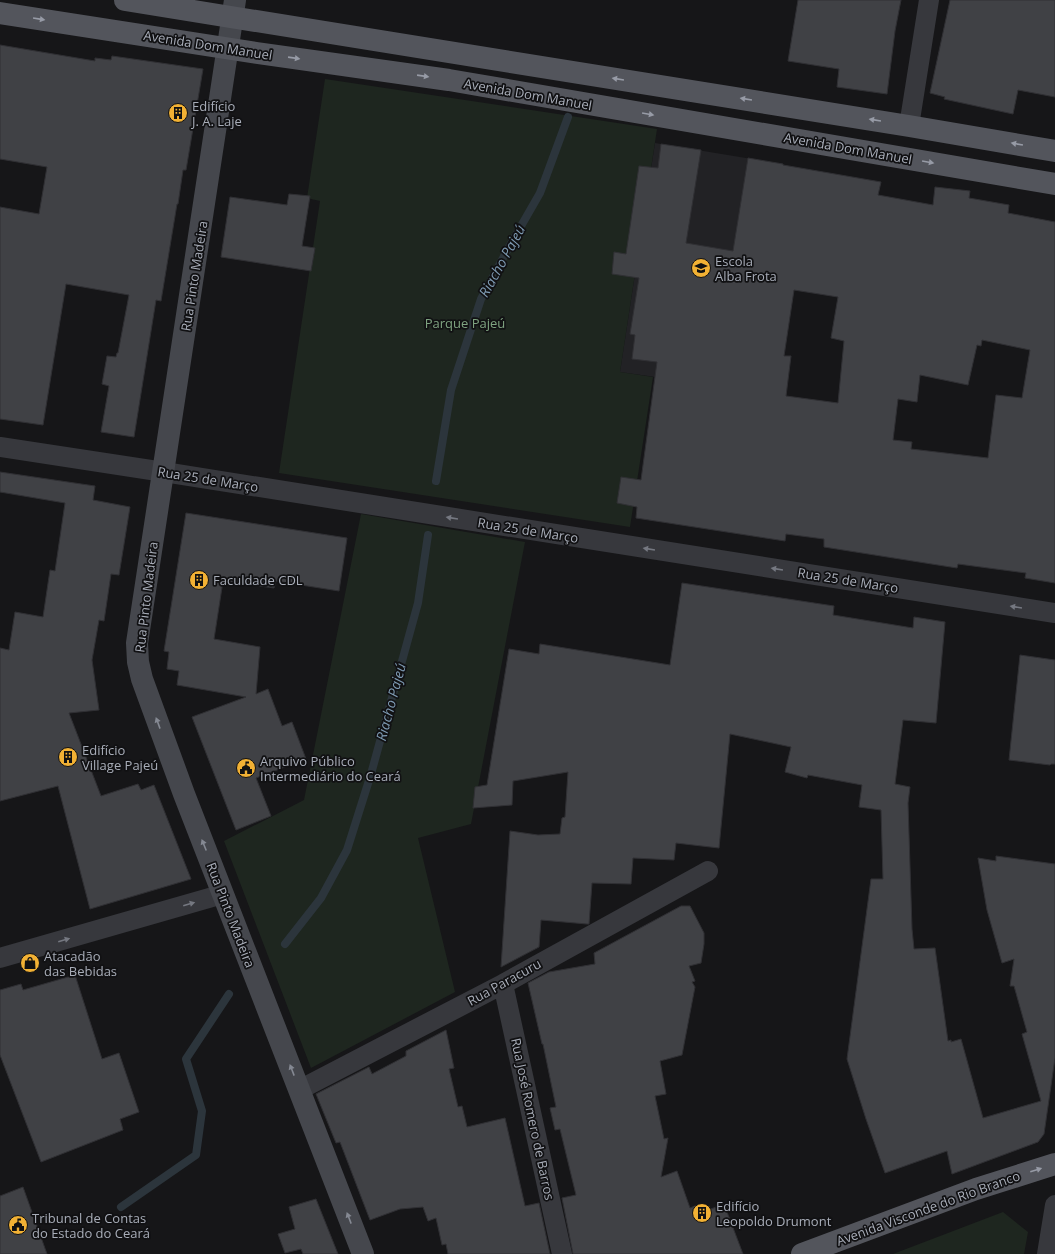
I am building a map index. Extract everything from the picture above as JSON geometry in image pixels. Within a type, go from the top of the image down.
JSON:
[{"type":"main road","points":[[125,0],[234,8],[1055,151]]},
{"type":"main road","name":"Rua Pinto Madeira","points":[[234,8],[137,643],[138,662],[142,679],[176,773],[363,1254]]},
{"type":"main road","name":"Avenida Dom Manuel","points":[[0,13],[228,49],[449,80],[1055,184]]},
{"type":"main road","name":"Avenida Visconde do Rio Branco","points":[[802,1254],[976,1189],[1055,1164]]},
{"type":"street","points":[[909,126],[929,0]]},
{"type":"street","name":"Rua 25 de Março","points":[[0,447],[1055,613]]},
{"type":"street","name":"Rua Paracuru","points":[[299,1090],[503,984],[708,871]]},
{"type":"street","points":[[0,958],[223,894]]},
{"type":"street","name":"Rua José Romero de Barros","points":[[503,984],[562,1254]]},
{"type":"street","points":[[1047,1254],[1055,1205]]},
{"type":"shaded area","name":"Escola Alba Frota","points":[[655,143],[783,164],[747,390],[620,372]]},
{"type":"green space","name":"Parque Pajeú","points":[[325,79],[657,129],[620,372],[653,377],[630,527],[279,473],[320,201],[307,198]]},
{"type":"green space","points":[[361,514],[525,542],[471,824],[418,838],[455,992],[311,1068],[224,841],[304,800]]},
{"type":"green space","points":[[1003,1212],[1028,1232],[1024,1254],[893,1254]]},
{"type":"building","points":[[798,0],[901,0],[895,31],[887,94],[837,87],[839,69],[788,61]]},
{"type":"building","points":[[950,0],[1055,0],[1055,97],[1018,90],[1013,114],[944,99],[945,97],[930,93]]},
{"type":"building","points":[[0,45],[95,61],[95,58],[111,60],[112,56],[203,69],[186,170],[183,170],[161,301],[156,300],[134,437],[101,432],[109,386],[102,384],[107,356],[116,357],[118,353],[129,295],[66,284],[43,425],[0,419],[0,207],[39,214],[47,167],[0,159]]},
{"type":"building","points":[[661,144],[701,150],[686,243],[733,251],[748,158],[881,182],[878,195],[933,205],[935,187],[970,191],[969,198],[1009,205],[1008,213],[1055,222],[1055,583],[1025,578],[1026,573],[958,564],[957,568],[824,547],[824,539],[786,534],[785,541],[636,518],[637,507],[617,503],[621,477],[641,480],[657,362],[632,359],[635,335],[630,334],[639,278],[612,274],[614,252],[626,254],[639,166],[658,168]],"holes":[[[794,290],[838,297],[831,338],[844,341],[838,403],[786,396],[791,356],[784,356]],[[982,340],[1030,350],[1022,398],[996,395],[988,458],[911,449],[912,442],[893,440],[898,399],[917,402],[920,375],[968,385],[977,345],[981,346]]]},
{"type":"building","points":[[289,194],[310,196],[302,246],[315,248],[311,271],[221,257],[230,197],[287,205]]},
{"type":"building","points":[[0,472],[95,486],[93,500],[130,507],[119,575],[111,574],[104,621],[99,620],[92,660],[99,710],[69,713],[101,796],[138,784],[141,790],[154,785],[191,879],[90,909],[58,786],[0,801],[0,648],[9,650],[15,612],[43,617],[50,570],[55,571],[65,503],[0,492]]},
{"type":"building","points":[[186,513],[347,538],[339,591],[276,581],[274,588],[223,581],[214,639],[260,647],[256,694],[268,689],[282,726],[292,722],[306,759],[256,778],[271,816],[236,830],[192,717],[246,697],[177,685],[179,671],[167,669],[169,652],[164,651]]},
{"type":"building","points":[[682,583],[834,606],[833,615],[913,628],[914,617],[945,622],[936,723],[903,720],[895,784],[910,787],[908,803],[914,949],[935,948],[948,1041],[951,1040],[951,1042],[961,1039],[983,1118],[1041,1101],[1022,1034],[1027,1032],[1014,986],[1010,986],[1014,959],[1002,963],[987,910],[978,858],[996,861],[996,856],[1055,864],[1055,1058],[1044,1134],[1038,1142],[952,1174],[947,1151],[885,1173],[847,1059],[871,879],[883,879],[881,810],[859,807],[862,785],[808,775],[807,778],[785,772],[791,747],[730,734],[719,848],[676,843],[674,860],[633,858],[631,884],[592,883],[589,924],[541,920],[539,947],[501,967],[510,831],[538,835],[560,834],[562,818],[565,817],[568,772],[513,781],[512,805],[473,808],[475,787],[487,785],[509,649],[539,654],[540,644],[670,665]]},
{"type":"building","points":[[1020,655],[1055,660],[1055,764],[1050,765],[1009,760]]},
{"type":"building","points":[[681,906],[690,906],[704,933],[704,944],[701,963],[689,966],[695,981],[692,982],[695,987],[682,1055],[660,1061],[666,1094],[655,1096],[664,1139],[668,1138],[661,1177],[677,1171],[690,1208],[700,1204],[703,1212],[724,1204],[743,1254],[573,1254],[562,1198],[576,1195],[560,1129],[555,1130],[550,1108],[556,1107],[528,983],[549,972],[595,964],[594,953]]},
{"type":"building","points":[[75,975],[102,1059],[119,1053],[139,1112],[120,1119],[123,1130],[41,1162],[0,1055],[0,990],[21,984],[23,990]]},
{"type":"building","points":[[446,1030],[454,1068],[449,1069],[458,1107],[462,1106],[467,1127],[505,1118],[525,1206],[539,1203],[550,1254],[448,1254],[446,1244],[442,1245],[436,1218],[428,1221],[423,1207],[400,1209],[370,1220],[340,1142],[336,1143],[316,1094],[369,1067],[372,1074],[406,1056],[406,1051]]},
{"type":"building","name":"Tribunal de Contas do Estado do Ceará","points":[[23,1187],[47,1254],[0,1254],[0,1196]]},
{"type":"building","points":[[316,1199],[338,1254],[303,1254],[301,1249],[285,1253],[278,1234],[295,1229],[289,1207]]},
{"type":"waterway","name":"Riacho Pajeú","points":[[436,481],[451,390],[481,299],[540,193],[568,117]]},
{"type":"waterway","name":"Riacho Pajeú","points":[[285,944],[321,898],[347,850],[371,774],[418,603],[428,535]]},
{"type":"waterway","name":"Riacho Pajeú","points":[[121,1207],[196,1155],[202,1111],[186,1059],[229,994]]},
{"type":"place","name":"Edifício J. A. Laje","points":[[178,113]]},
{"type":"place","name":"Escola Alba Frota","points":[[701,268]]},
{"type":"place","name":"Faculdade CDL","points":[[199,580]]},
{"type":"place","name":"Edifício Village Pajeú","points":[[68,757]]},
{"type":"place","name":"Arquivo Público Intermediário do Ceará","points":[[246,768]]},
{"type":"place","name":"Atacadão das Bebidas","points":[[30,963]]},
{"type":"place","name":"Edifício Leopoldo Drumont","points":[[702,1213]]},
{"type":"place","name":"Tribunal de Contas do Estado do Ceará","points":[[18,1225]]}]
